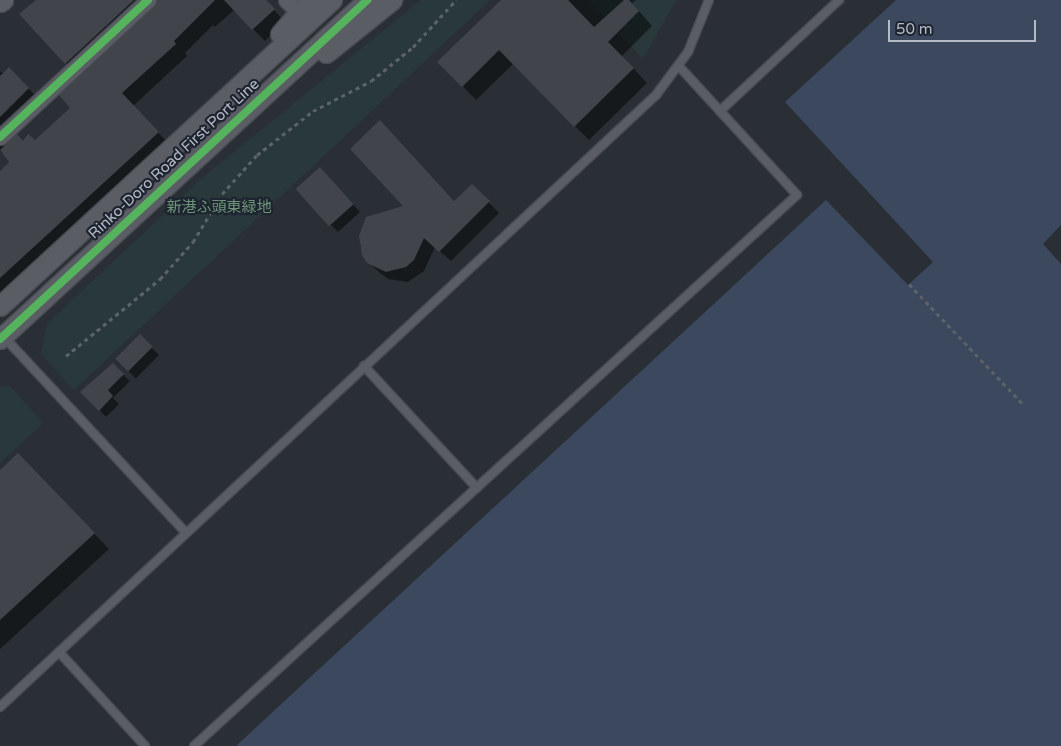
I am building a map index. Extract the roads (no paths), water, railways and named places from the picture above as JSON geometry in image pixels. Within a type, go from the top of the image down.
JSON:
[{"type":"street","points":[[0,137],[148,0]]},
{"type":"street","points":[[301,9],[332,0]]},
{"type":"street","name":"Rinko-Doro Road First Port Line","points":[[1,337],[367,0]]},
{"type":"street","points":[[214,141],[392,0]]},
{"type":"street","name":"Rinko-Doro Road First Port Line","points":[[0,306],[225,98],[301,9]]},
{"type":"lane","points":[[0,707],[656,95],[679,66],[708,0]]},
{"type":"lane","points":[[720,112],[839,0]]},
{"type":"lane","points":[[194,746],[797,196],[679,66]]},
{"type":"lane","points":[[1,337],[186,533]]},
{"type":"lane","points":[[364,366],[477,488]]},
{"type":"lane","points":[[59,652],[145,746]]},
{"type":"water","points":[[896,0],[1061,0],[1061,225],[1043,244],[1061,264],[1061,746],[236,746],[826,200],[908,285],[933,262],[785,102]]},
{"type":"park label","name":"新港ふ頭東緑地","points":[[219,208]]}]
